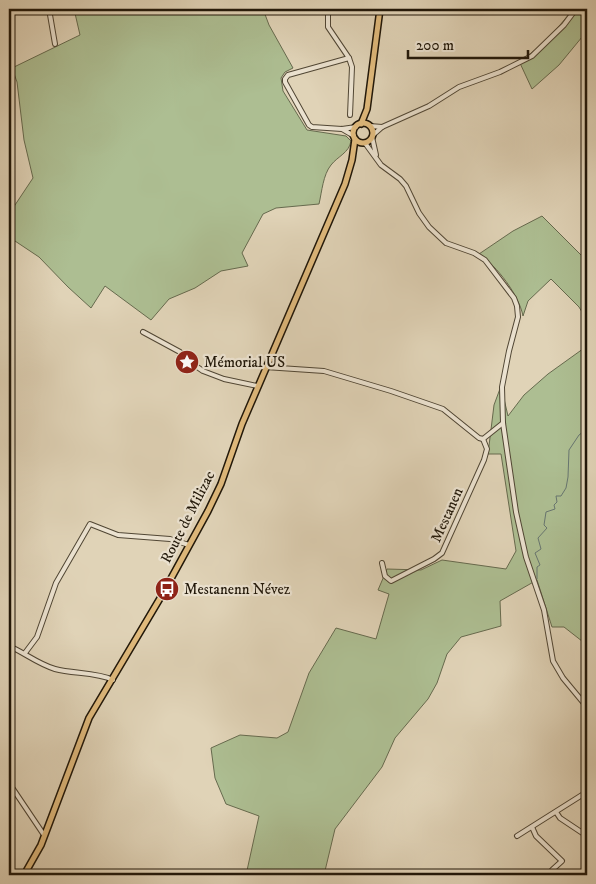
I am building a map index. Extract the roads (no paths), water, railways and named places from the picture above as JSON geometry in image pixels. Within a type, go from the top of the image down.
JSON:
[{"type":"main road","points":[[367,109],[354,131],[355,137],[360,142],[365,143],[372,136],[367,109],[380,9]]},
{"type":"main road","points":[[358,125],[369,125]]},
{"type":"main road","name":"Route de Milizac","points":[[24,875],[41,844],[90,718],[208,511],[221,484],[257,386],[334,210],[352,160],[355,137]]},
{"type":"main road","name":"Route de Milizac","points":[[352,160],[365,143]]},
{"type":"street","points":[[49,9],[55,44]]},
{"type":"street","points":[[328,9],[328,27],[349,58],[352,67],[350,115]]},
{"type":"street","points":[[378,159],[372,136],[382,127],[429,106],[459,87],[500,72],[532,56],[564,25],[576,9]]},
{"type":"street","points":[[349,58],[288,74],[285,79],[309,125],[312,127],[342,129],[358,125]]},
{"type":"street","points":[[369,125],[382,127]]},
{"type":"street","points":[[342,129],[355,137]]},
{"type":"street","points":[[365,143],[385,168],[406,186],[419,213],[435,233],[446,242],[474,253],[484,260],[517,306],[518,317],[502,387],[503,423],[516,512],[526,557],[544,610],[553,661],[563,678],[587,707]]},
{"type":"street","points":[[143,332],[180,352],[203,371],[224,379],[257,386]]},
{"type":"street","points":[[266,367],[318,370],[358,380],[382,390],[391,391],[443,409],[479,438],[483,439],[503,423]]},
{"type":"street","name":"Mestanen","points":[[382,563],[385,576],[392,581],[442,553],[484,460],[487,449],[483,439]]},
{"type":"street","points":[[25,653],[37,637],[56,583],[90,524],[118,535],[170,539],[188,545]]},
{"type":"street","points":[[9,646],[25,653],[38,663],[56,669],[113,680]]},
{"type":"street","points":[[9,783],[44,835]]},
{"type":"street","points":[[518,836],[582,795],[587,795]]},
{"type":"street","points":[[556,812],[560,818],[587,836]]},
{"type":"street","points":[[532,827],[536,836],[562,861],[552,870]]},
{"type":"waterway","points":[[537,579],[537,567],[540,565],[535,553],[541,549],[538,538],[547,528],[544,525],[546,512],[555,509],[556,496],[561,496],[566,488],[569,450],[579,435],[587,429]]},
{"type":"place","name":"Mémorial US","points":[[187,362]]},
{"type":"place","name":"Mestanenn Névez","points":[[167,589]]}]
